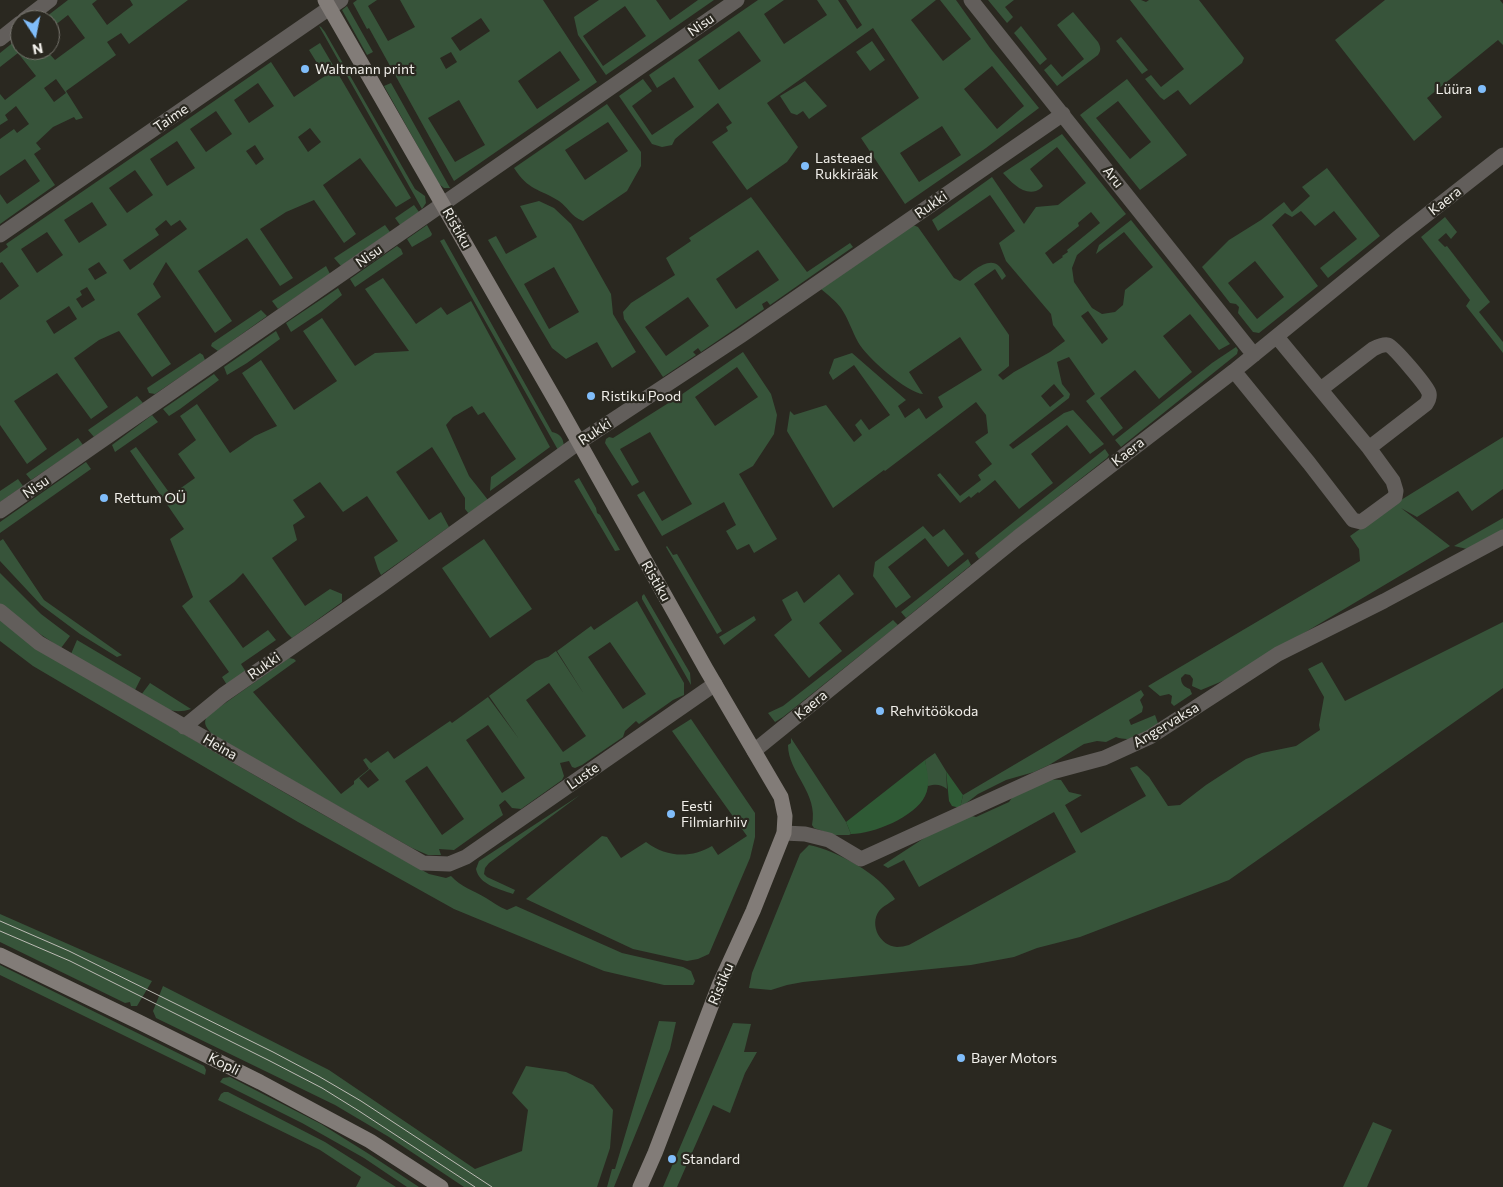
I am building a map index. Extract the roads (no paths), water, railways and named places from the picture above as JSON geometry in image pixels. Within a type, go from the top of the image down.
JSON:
[{"type":"street","points":[[37,10],[50,0]]},
{"type":"street","name":"Nisu","points":[[0,511],[737,0]]},
{"type":"street","name":"Aru","points":[[971,0],[1254,355]]},
{"type":"street","name":"Ristiku","points":[[332,3],[442,204],[558,405],[714,684],[781,797],[785,816],[784,833],[753,911],[720,983],[655,1153],[640,1187]]},
{"type":"street","name":"Taime","points":[[0,235],[332,3]]},
{"type":"street","points":[[0,39],[10,31]]},
{"type":"street","name":"Rukki","points":[[184,727],[223,695],[380,586],[578,443],[742,335],[1063,114]]},
{"type":"street","name":"Kaera","points":[[754,751],[1018,537],[1234,371],[1503,155]]},
{"type":"street","points":[[1234,371],[1353,520],[1361,522],[1395,497],[1396,491],[1393,480],[1370,448],[1277,337]]},
{"type":"street","points":[[1321,389],[1372,349],[1387,345],[1395,350],[1425,386],[1429,394],[1426,404],[1370,448]]},
{"type":"street","name":"Angervaksa","points":[[784,833],[805,834],[829,840],[861,859],[1052,772],[1104,758],[1150,737],[1278,654],[1384,601],[1503,536]]},
{"type":"street","name":"Heina","points":[[0,611],[39,643],[423,863],[449,864]]},
{"type":"street","name":"Luste","points":[[449,864],[466,857],[714,684]]},
{"type":"street","name":"Kopli","points":[[0,955],[260,1082],[370,1141],[440,1187]]},
{"type":"tram line","points":[[0,921],[69,951],[320,1077],[361,1101],[492,1187]]},
{"type":"tram line","points":[[0,931],[70,961],[322,1088],[475,1187]]},
{"type":"place","name":"Waltmann print","points":[[305,69]]},
{"type":"place","name":"Lüüra","points":[[1482,89]]},
{"type":"place","name":"Lasteaed Rukkirääk","points":[[805,166]]},
{"type":"place","name":"Ristiku Pood","points":[[591,396]]},
{"type":"place","name":"Rettum OÜ","points":[[104,498]]},
{"type":"place","name":"Rehvitöökoda","points":[[880,711]]},
{"type":"place","name":"Eesti Filmiarhiiv","points":[[671,814]]},
{"type":"place","name":"Bayer Motors","points":[[961,1058]]},
{"type":"place","name":"Standard","points":[[672,1159]]}]
